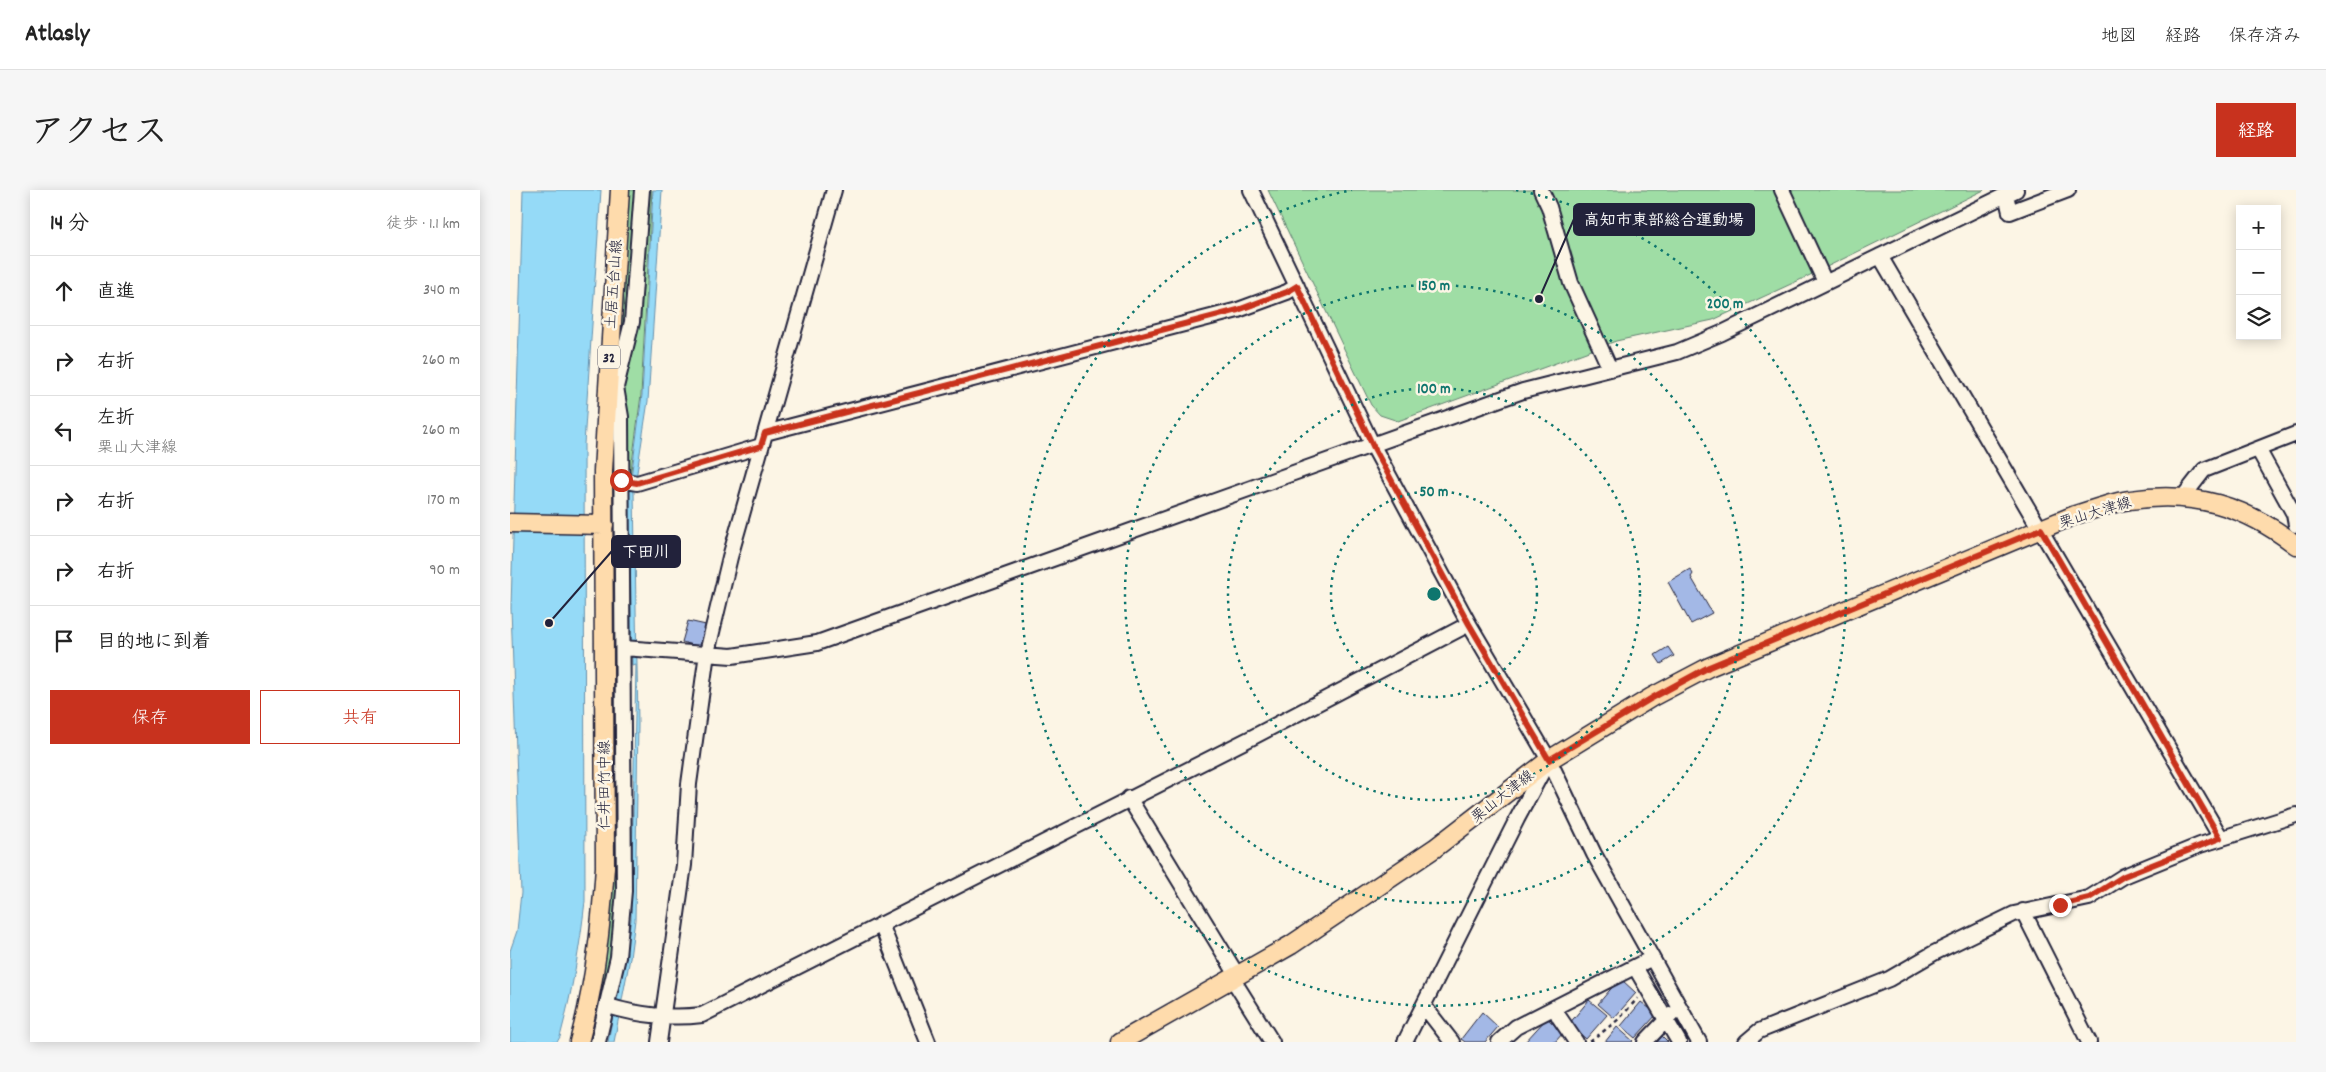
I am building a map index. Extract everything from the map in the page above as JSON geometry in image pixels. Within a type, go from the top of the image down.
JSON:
[{"type":"main road","name":"土居五台山線","points":[[599,525],[612,387],[620,190]]},
{"type":"main road","name":"栗山大津線","points":[[1120,1042],[1291,945],[1435,848],[1549,760],[1652,698],[1709,667],[2075,515],[2130,500],[2183,497],[2228,505],[2295,535]]},
{"type":"main road","points":[[510,523],[599,525]]},
{"type":"main road","name":"仁井田竹中線","points":[[579,1042],[596,965],[602,919],[605,867],[599,525]]},
{"type":"street","points":[[598,1042],[618,957],[624,891],[621,417],[612,387],[632,322],[642,190]]},
{"type":"street","points":[[659,1042],[684,865],[689,784],[707,653],[730,557],[834,190]]},
{"type":"street","points":[[1251,190],[1373,446],[1469,624],[1549,760],[1594,854],[1699,1042]]},
{"type":"street","points":[[1541,190],[1549,207],[1572,283],[1610,368]]},
{"type":"street","points":[[1782,190],[1825,282]]},
{"type":"street","points":[[623,648],[732,656],[817,643],[1523,391],[1677,352],[1722,333],[2011,192],[2010,212],[2068,190]]},
{"type":"street","points":[[1880,256],[2220,838]]},
{"type":"street","points":[[621,480],[637,483],[763,440],[1238,310],[1287,292],[1297,286]]},
{"type":"street","points":[[2183,497],[2204,470],[2296,434]]},
{"type":"street","points":[[2258,449],[2294,514],[2295,535]]},
{"type":"street","points":[[608,1006],[622,1010],[662,1015],[702,1015],[1251,738],[1469,624]]},
{"type":"street","points":[[1406,1042],[1517,819],[1549,760]]},
{"type":"street","points":[[1130,798],[1272,1042]]},
{"type":"street","points":[[1746,1042],[1759,1031],[1889,978],[1934,953],[2023,912],[2089,898],[2124,876],[2220,838],[2296,815]]},
{"type":"street","points":[[2023,912],[2089,1042]]},
{"type":"street","points":[[881,924],[928,1042]]},
{"type":"street","points":[[1499,1042],[1513,1037],[1555,1008],[1652,958]]},
{"type":"street","points":[[1635,967],[1679,1042]]},
{"type":"street","points":[[1424,1006],[1452,1042]]},
{"type":"street","points":[[1555,1008],[1558,1017],[1576,1042]]},
{"type":"street","points":[[1645,1042],[1666,1018],[1680,1009]]},
{"type":"path","points":[[1590,1042],[1619,1019],[1641,995],[1645,986]]},
{"type":"green space","points":[[628,190],[640,190],[630,320],[617,380]]},
{"type":"green space","points":[[644,190],[652,190],[641,395],[630,478],[627,478],[621,381]]},
{"type":"green space","points":[[1268,190],[1984,190],[1713,320],[1616,341],[1398,421],[1380,415],[1371,405]]},
{"type":"green space","points":[[614,394],[620,876],[614,951],[594,1042],[589,1042],[599,996],[610,915],[611,474]]},
{"type":"water","points":[[523,190],[601,190],[584,444],[585,901],[572,986],[560,1037],[557,1042],[510,1042],[510,951],[517,931],[521,893],[511,608]]},
{"type":"water","points":[[653,190],[662,190],[648,401],[634,492],[638,724],[635,920],[630,958],[614,1042],[608,1042],[631,920],[636,665],[632,666],[629,493],[642,395]]},
{"type":"building","points":[[1690,569],[1693,574],[1691,577],[1712,613],[1691,624],[1668,582]]},
{"type":"building","points":[[688,621],[706,625],[701,647],[682,642]]},
{"type":"building","points":[[1668,647],[1674,656],[1661,664],[1655,655]]},
{"type":"building","points":[[1622,980],[1636,993],[1614,1018],[1598,1004],[1615,984]]},
{"type":"building","points":[[1589,1000],[1607,1015],[1586,1039],[1569,1024]]},
{"type":"building","points":[[1641,1002],[1657,1014],[1635,1038],[1621,1026]]},
{"type":"building","points":[[1482,1012],[1498,1027],[1485,1042],[1465,1042],[1461,1039]]},
{"type":"building","points":[[1547,1018],[1563,1033],[1555,1042],[1525,1042]]},
{"type":"building","points":[[1617,1027],[1633,1041],[1605,1042]]},
{"type":"building","points":[[1662,1036],[1668,1042],[1657,1042]]},
{"type":"place","name":"高知市東部総合運動場","points":[[1539,299]]},
{"type":"place","name":"下田川","points":[[549,623]]},
{"type":"route","points":[[621,480],[637,483],[761,446],[765,433],[1238,310],[1287,292],[1297,286],[1373,446],[1469,624],[1549,760],[1652,698],[1709,667],[2041,529],[2220,838],[2124,876],[2089,898],[2060,905]]}]
